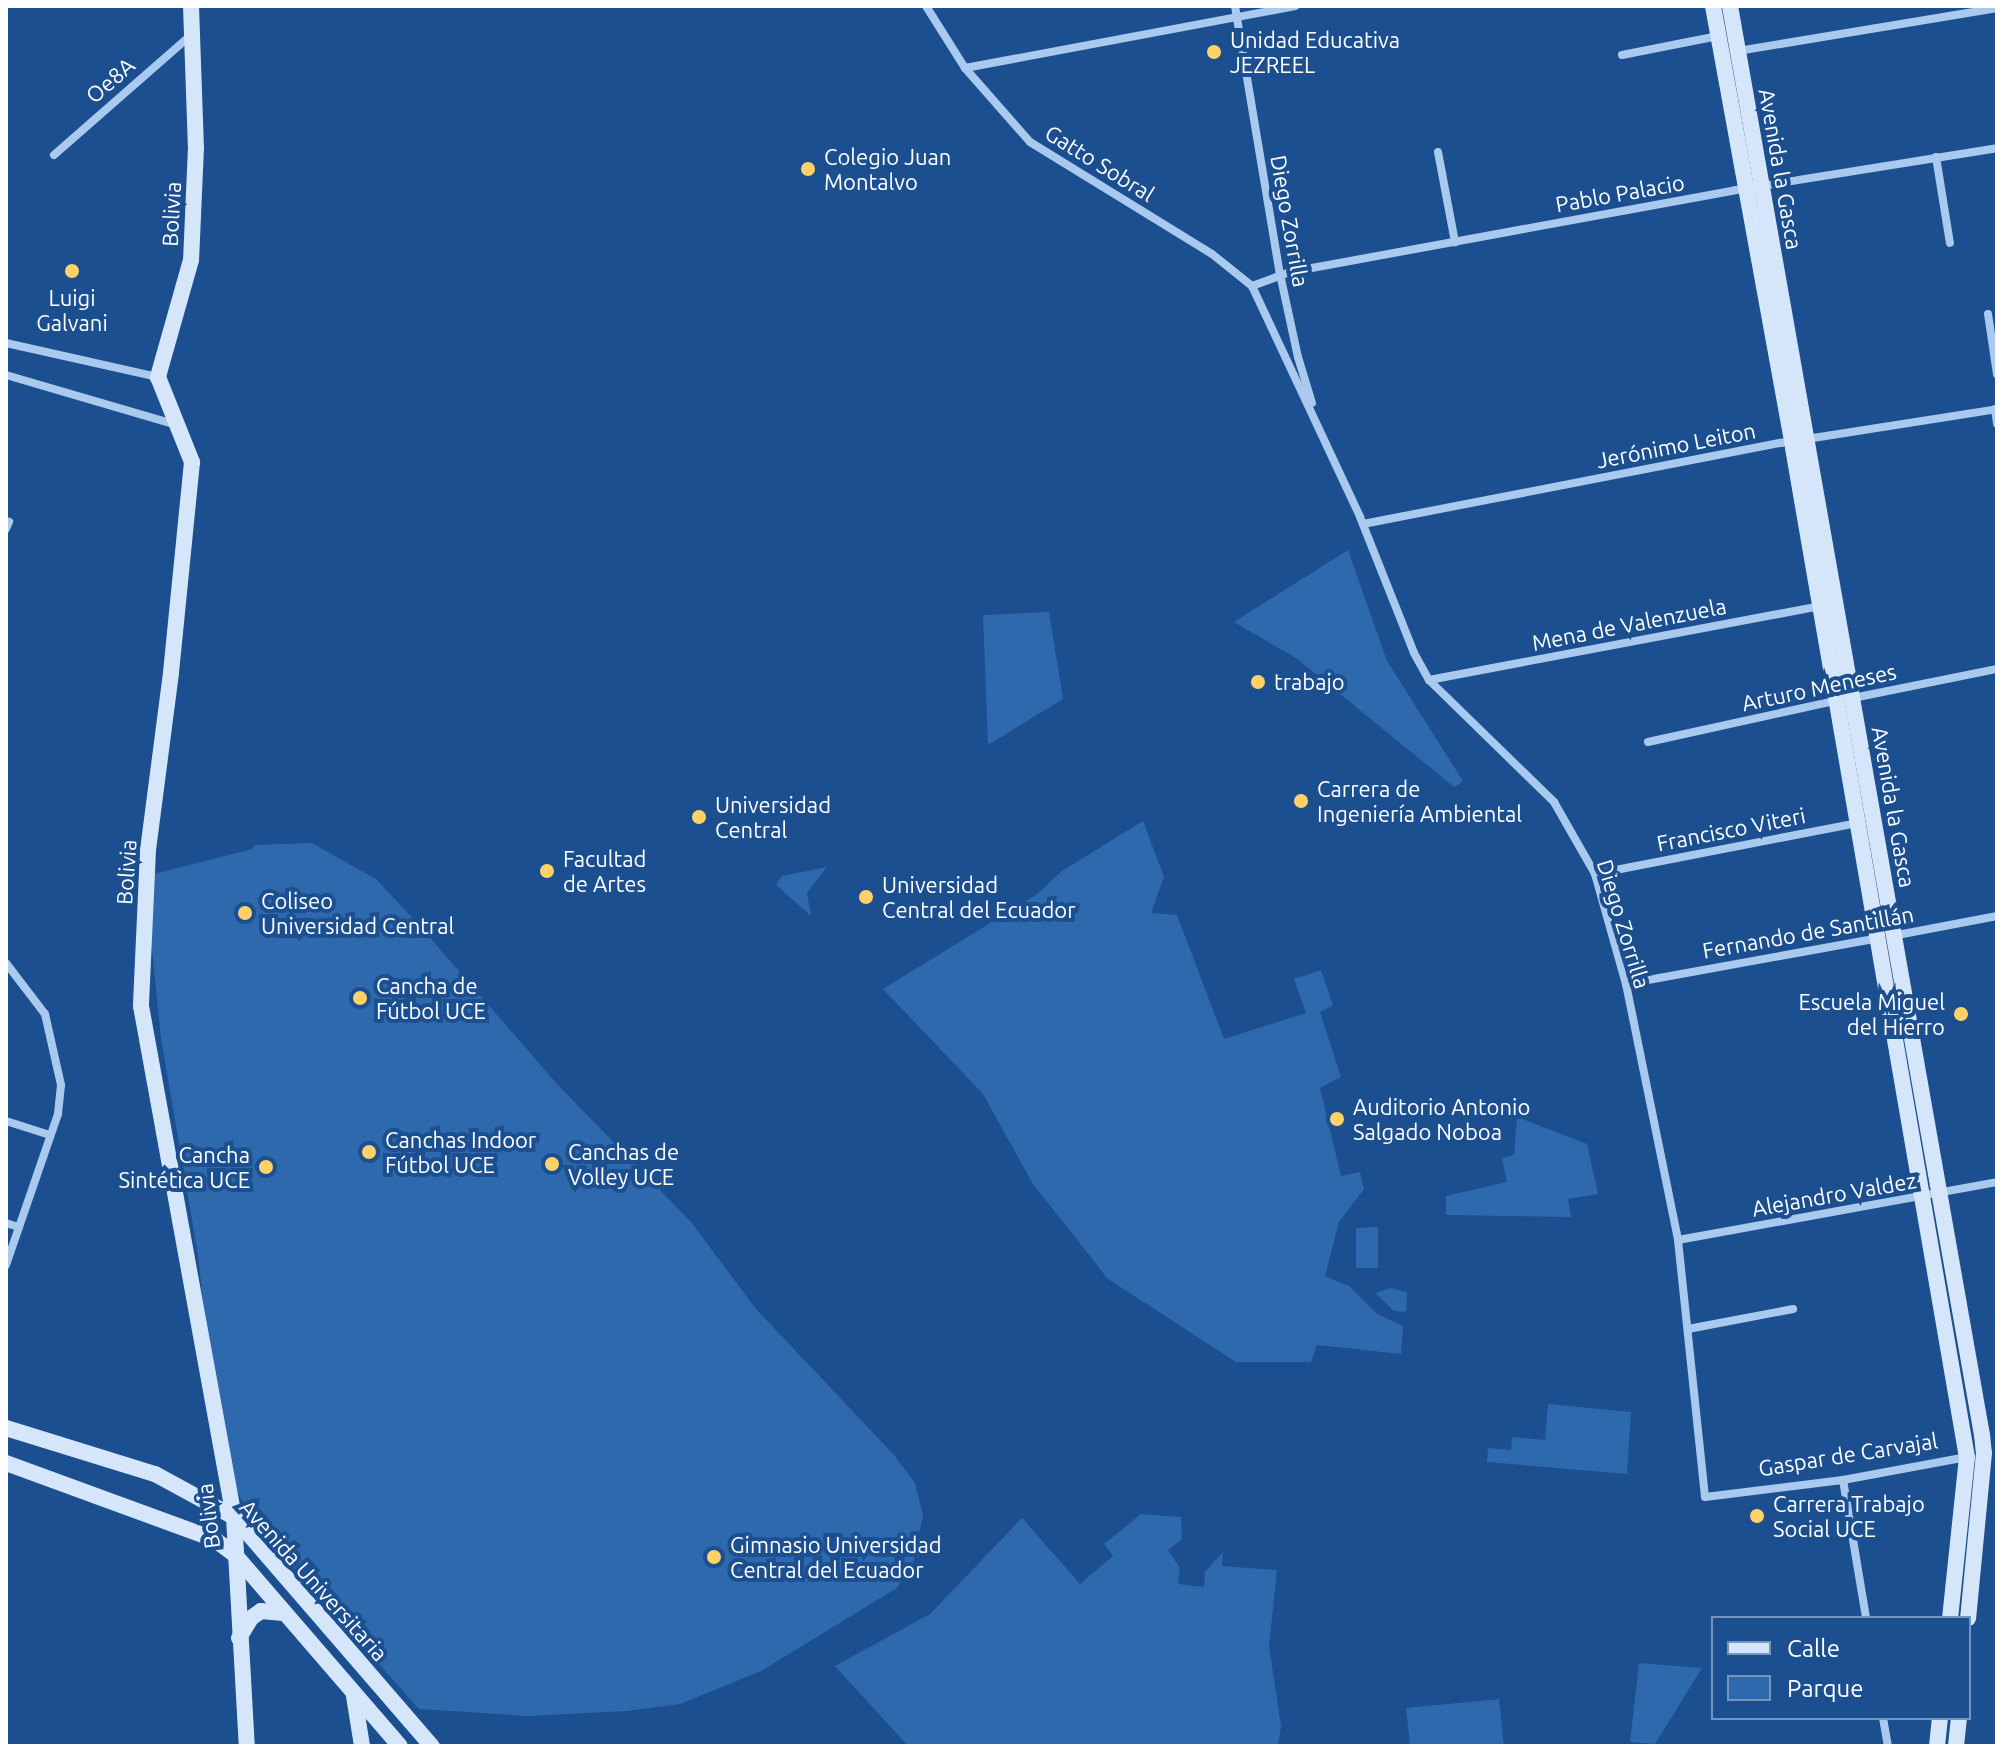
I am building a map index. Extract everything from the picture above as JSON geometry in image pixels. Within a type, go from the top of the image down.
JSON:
[{"type":"main road","name":"Bolivia","points":[[191,6],[196,147],[191,260],[158,377],[192,462],[171,673],[148,850],[141,1006],[234,1517],[247,1746]]},
{"type":"main road","name":"Avenida la Gasca","points":[[1713,6],[1725,47],[1754,188],[1828,605],[1853,698],[1874,820],[1885,937],[1923,1196],[1967,1457],[1950,1616]]},
{"type":"main road","name":"Avenida la Gasca","points":[[1725,47],[1730,6]]},
{"type":"main road","name":"Avenida la Gasca","points":[[1828,605],[1835,701],[1857,823],[1941,1193],[1991,1452],[1968,1616]]},
{"type":"main road","points":[[1938,1285],[1956,1283]]},
{"type":"main road","name":"Avenida Universitaria","points":[[6,1428],[155,1474],[234,1517],[432,1746]]},
{"type":"main road","name":"Gaspar de Carvajal","points":[[1967,1457],[1991,1452]]},
{"type":"main road","name":"Avenida Universitaria","points":[[6,1463],[214,1539],[235,1555],[395,1740]]},
{"type":"main road","points":[[239,1639],[251,1618],[261,1611],[283,1613]]},
{"type":"main road","points":[[354,1694],[362,1746]]},
{"type":"main road","points":[[1937,1746],[1940,1720]]},
{"type":"main road","points":[[1956,1746],[1959,1720]]},
{"type":"main road","points":[[374,1746],[418,1731]]},
{"type":"street","name":"Gatto Sobral","points":[[926,6],[965,68],[1030,142],[1212,254],[1252,286]]},
{"type":"street","name":"Diego Zorrilla","points":[[1235,6],[1280,274],[1298,357],[1323,439]]},
{"type":"street","points":[[965,68],[1295,6]]},
{"type":"street","points":[[1622,55],[1725,47],[1997,8]]},
{"type":"street","name":"Oe8A","points":[[54,155],[192,33]]},
{"type":"street","name":"Pablo Palacio","points":[[1252,286],[1280,274],[1754,188],[1997,148]]},
{"type":"street","points":[[1438,152],[1455,242]]},
{"type":"street","points":[[1936,157],[1950,243]]},
{"type":"street","name":"Diego Zorrilla","points":[[1252,286],[1363,524],[1414,653],[1429,680],[1554,802],[1595,874],[1626,984],[1678,1240],[1705,1497]]},
{"type":"street","points":[[1988,314],[1997,374]]},
{"type":"street","points":[[6,343],[158,377]]},
{"type":"street","points":[[6,375],[177,425]]},
{"type":"street","points":[[1996,409],[1997,424]]},
{"type":"street","name":"Jerónimo Leiton","points":[[1363,524],[1800,440],[1996,409]]},
{"type":"street","name":"Mena de Valenzuela","points":[[1429,680],[1828,605]]},
{"type":"street","name":"Arturo Meneses","points":[[1648,742],[1997,669]]},
{"type":"street","name":"Francisco Viteri","points":[[1595,874],[1874,820]]},
{"type":"street","name":"Fernando de Santillán","points":[[1626,984],[1997,916]]},
{"type":"street","points":[[6,963],[45,1014],[56,1050],[61,1085],[58,1114],[6,1265]]},
{"type":"street","points":[[6,1121],[50,1135]]},
{"type":"street","name":"Alejandro Valdez","points":[[1678,1240],[1997,1182]]},
{"type":"street","points":[[6,1223],[18,1227]]},
{"type":"street","points":[[1688,1329],[1793,1309]]},
{"type":"street","name":"Gaspar de Carvajal","points":[[1705,1497],[1843,1480],[1967,1457]]},
{"type":"street","points":[[1843,1480],[1866,1616]]},
{"type":"street","points":[[1883,1720],[1888,1746]]},
{"type":"green space","points":[[1348,550],[1387,661],[1463,781],[1454,787],[1296,658],[1234,622]]},
{"type":"green space","points":[[1049,612],[1063,699],[988,745],[983,615]]},
{"type":"green space","points":[[1143,821],[1164,877],[1151,913],[1177,915],[1224,1039],[1306,1013],[1294,979],[1321,970],[1333,1005],[1320,1012],[1341,1077],[1320,1088],[1341,1176],[1360,1172],[1364,1189],[1339,1222],[1325,1276],[1349,1286],[1377,1314],[1403,1326],[1401,1354],[1317,1345],[1311,1362],[1236,1362],[1108,1279],[1033,1184],[983,1094],[883,989],[1036,895],[1062,871]]},
{"type":"green space","points":[[312,843],[376,879],[557,1084],[691,1222],[756,1309],[894,1455],[915,1483],[923,1515],[913,1565],[897,1588],[761,1671],[680,1704],[627,1711],[528,1716],[419,1709],[255,1525],[237,1491],[206,1328],[198,1255],[161,1038],[149,920],[154,874],[252,849],[255,845]]},
{"type":"green space","points":[[827,867],[807,893],[811,916],[776,885],[782,876]]},
{"type":"green space","points":[[1517,1117],[1587,1144],[1598,1194],[1568,1199],[1571,1217],[1446,1215],[1446,1196],[1507,1182],[1502,1158],[1514,1155]]},
{"type":"green space","points":[[1378,1227],[1378,1268],[1356,1268],[1356,1228]]},
{"type":"green space","points":[[1391,1288],[1407,1292],[1406,1312],[1394,1311],[1375,1293]]},
{"type":"green space","points":[[1548,1404],[1631,1412],[1627,1474],[1487,1462],[1488,1448],[1511,1450],[1512,1437],[1545,1440]]},
{"type":"green space","points":[[1141,1514],[1181,1517],[1182,1539],[1168,1550],[1180,1568],[1178,1584],[1204,1587],[1205,1572],[1223,1552],[1222,1566],[1277,1570],[1269,1646],[1281,1726],[1278,1746],[908,1746],[835,1666],[930,1614],[1022,1518],[1080,1584],[1113,1556],[1104,1544]]},
{"type":"green space","points":[[1639,1663],[1702,1668],[1655,1744],[1630,1742]]},
{"type":"green space","points":[[1499,1699],[1504,1746],[1410,1746],[1406,1708]]},
{"type":"place","name":"Unidad Educativa JEZREEL","points":[[1214,52]]},
{"type":"place","name":"Colegio Juan Montalvo","points":[[808,169]]},
{"type":"place","name":"Luigi Galvani","points":[[72,271]]},
{"type":"place","name":"trabajo","points":[[1258,682]]},
{"type":"place","name":"Carrera de Ingeniería Ambiental","points":[[1301,801]]},
{"type":"place","name":"Universidad Central","points":[[699,817]]},
{"type":"place","name":"Facultad de Artes","points":[[547,871]]},
{"type":"place","name":"Universidad Central del Ecuador","points":[[866,897]]},
{"type":"place","name":"Coliseo Universidad Central","points":[[245,913]]},
{"type":"place","name":"Cancha de Fútbol UCE","points":[[360,998]]},
{"type":"place","name":"Escuela Miguel del Hierro","points":[[1961,1014]]},
{"type":"place","name":"Auditorio Antonio Salgado Noboa","points":[[1337,1119]]},
{"type":"place","name":"Canchas Indoor Fútbol UCE","points":[[369,1152]]},
{"type":"place","name":"Canchas de Volley UCE","points":[[552,1164]]},
{"type":"place","name":"Cancha Sintética UCE","points":[[266,1167]]},
{"type":"place","name":"Carrera Trabajo Social UCE","points":[[1757,1516]]},
{"type":"place","name":"Gimnasio Universidad Central del Ecuador","points":[[714,1557]]}]
